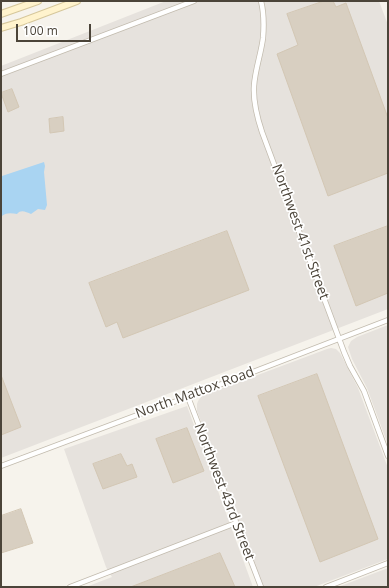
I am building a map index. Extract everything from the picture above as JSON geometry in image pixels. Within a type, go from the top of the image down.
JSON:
[{"type":"main road","points":[[1,14],[38,1]]},
{"type":"main road","points":[[1,28],[77,1]]},
{"type":"street","points":[[1,74],[194,1]]},
{"type":"street","name":"Northwest 41st Street","points":[[261,1],[263,38],[255,74],[254,87],[256,110],[262,132],[350,366],[364,391],[388,456]]},
{"type":"street","name":"North Mattox Road","points":[[1,466],[188,397],[388,320]]},
{"type":"street","name":"Northwest 43rd Street","points":[[188,397],[261,587]]},
{"type":"street","points":[[70,587],[236,523]]},
{"type":"street","points":[[326,587],[388,563]]},
{"type":"shaded area","points":[[166,1],[379,1],[388,25],[388,309],[1,458],[1,66]]},
{"type":"shaded area","points":[[388,325],[388,445],[367,388],[352,359],[348,347],[351,341],[357,337]]},
{"type":"shaded area","points":[[331,348],[336,349],[340,353],[358,388],[388,468],[388,559],[314,587],[263,587],[197,411],[197,404],[201,397],[207,394]]},
{"type":"shaded area","points":[[187,406],[253,587],[86,587],[112,577],[106,567],[64,449]]},
{"type":"shaded area","points":[[388,568],[388,587],[338,587]]},
{"type":"water","points":[[44,162],[47,205],[45,210],[38,209],[31,214],[22,211],[17,214],[9,213],[4,214],[1,217],[1,175],[2,176]]},
{"type":"building","points":[[324,1],[333,1],[336,7],[346,3],[388,118],[388,173],[328,196],[277,54],[298,45],[287,14]]},
{"type":"building","points":[[12,89],[19,107],[8,112],[1,93]]},
{"type":"building","points":[[63,117],[64,131],[50,133],[49,119]]},
{"type":"building","points":[[388,226],[388,293],[356,306],[334,246]]},
{"type":"building","points":[[227,231],[249,290],[123,338],[117,322],[106,327],[89,283]]},
{"type":"building","points":[[317,374],[378,539],[320,562],[258,396]]},
{"type":"building","points":[[1,375],[21,427],[1,435]]},
{"type":"building","points":[[187,428],[204,471],[173,483],[156,439]]},
{"type":"building","points":[[121,454],[127,466],[132,464],[137,477],[103,489],[93,464]]},
{"type":"building","points":[[21,509],[33,543],[1,553],[1,516]]},
{"type":"building","points":[[220,553],[235,587],[131,587]]}]
